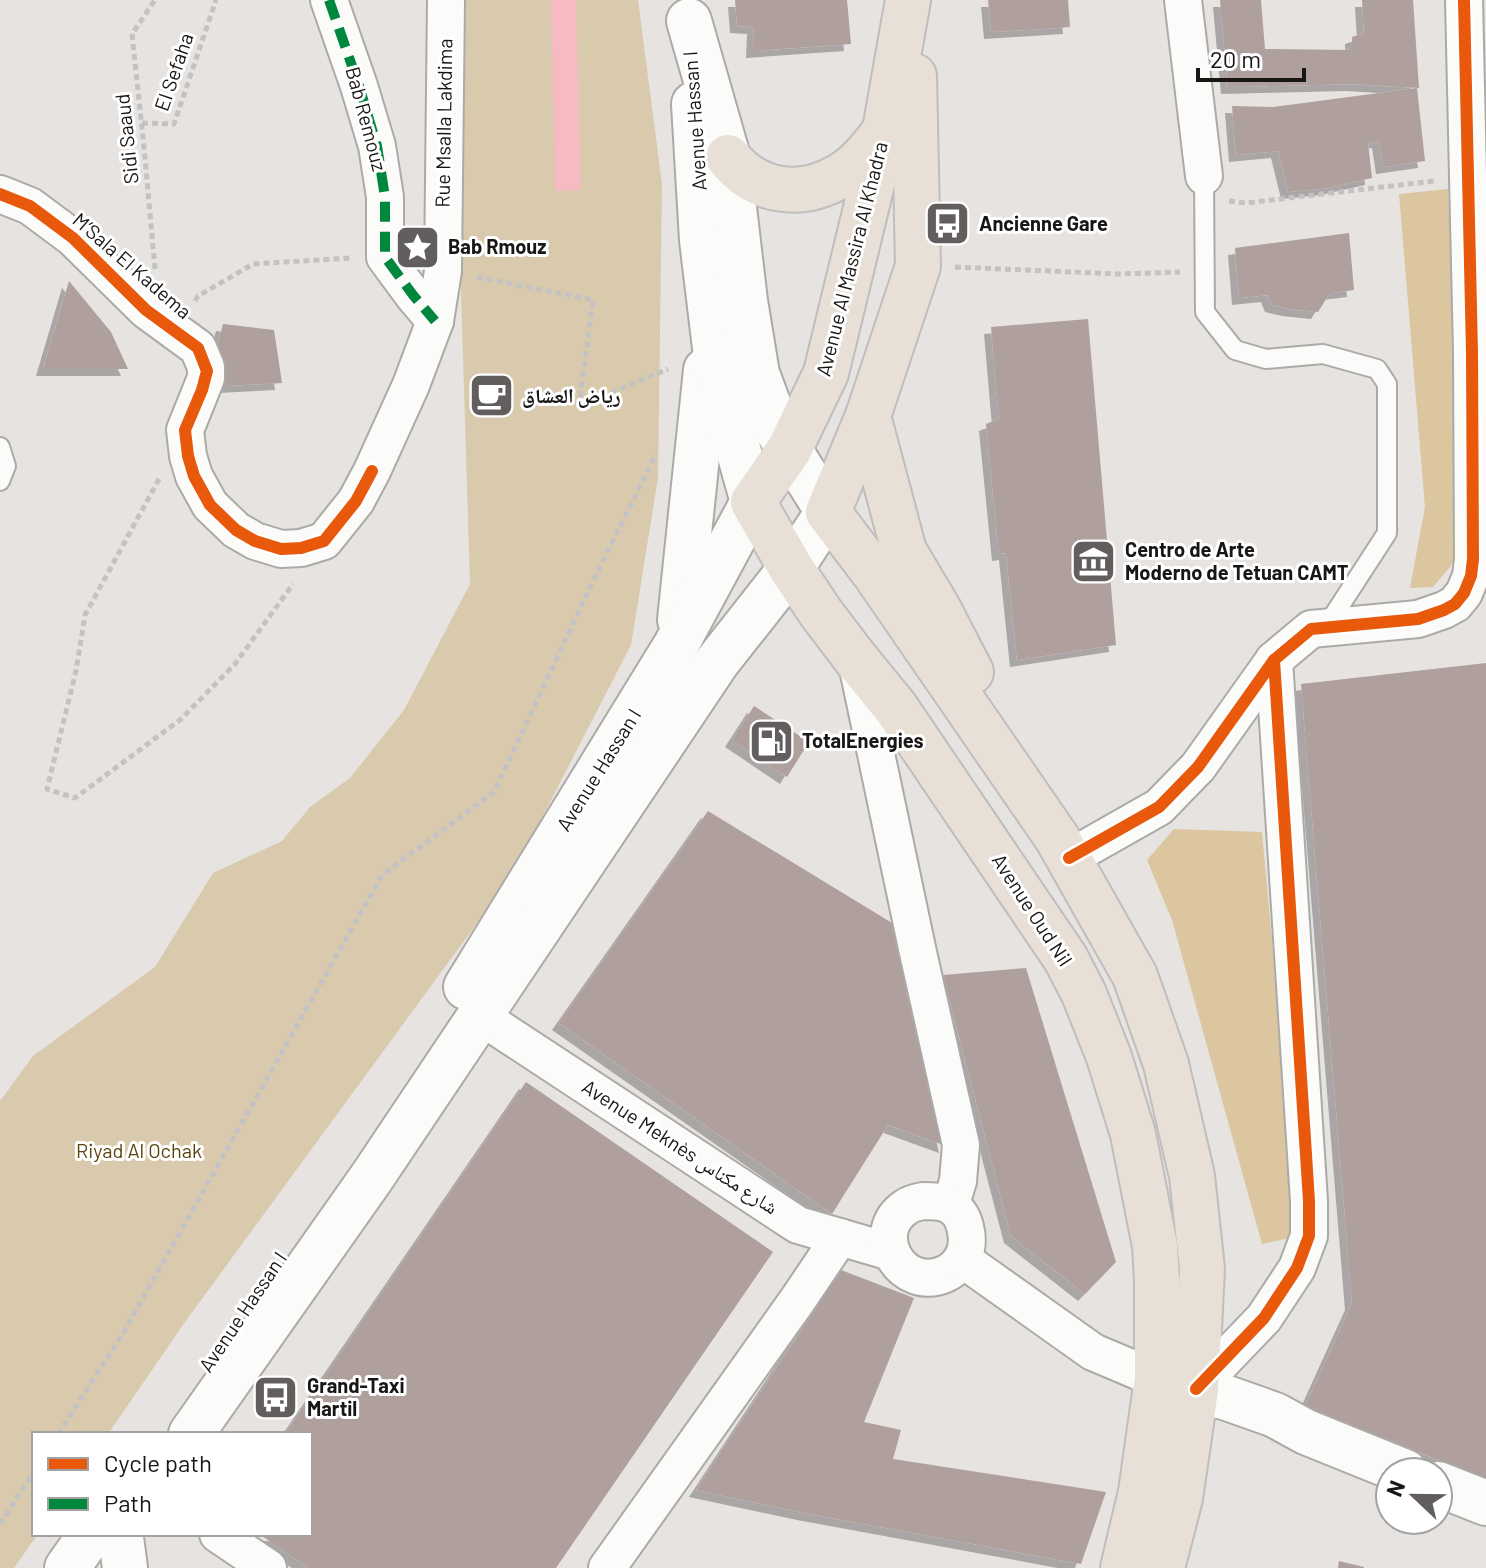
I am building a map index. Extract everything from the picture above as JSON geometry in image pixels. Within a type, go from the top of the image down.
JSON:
[{"type":"main road","name":"Avenue Al Massira Al Khadra","points":[[753,502],[789,450],[826,373],[885,130],[910,0]]},
{"type":"main road","name":"Avenue Al Massira Al Khadra","points":[[828,512],[868,416],[918,266],[910,0]]},
{"type":"main road","name":"Avenue Hassan I","points":[[192,1432],[372,1177],[717,662],[791,568],[828,512],[789,450],[770,413],[757,374],[728,157],[688,10]]},
{"type":"main road","name":"Avenue Hassan I","points":[[160,1432],[463,991],[676,645],[753,502],[719,381],[702,240],[688,10]]},
{"type":"main road","points":[[728,157],[741,173],[770,187],[789,190],[814,187],[839,178],[851,169],[885,130]]},
{"type":"main road","points":[[676,645],[704,397],[706,353],[702,240]]},
{"type":"main road","points":[[868,416],[904,551],[939,610],[1063,848],[1135,976],[1170,1078],[1192,1176],[1202,1269],[1177,1384],[1141,1492],[1123,1568]]},
{"type":"main road","name":"Avenue Oud Nil","points":[[753,502],[791,568],[856,659],[896,708],[1066,959],[1084,994],[1109,1057],[1133,1134],[1177,1384]]},
{"type":"main road","points":[[828,512],[875,574],[1063,848]]},
{"type":"main road","points":[[1177,1384],[1275,1415],[1306,1432],[1374,1459]]},
{"type":"main road","points":[[1162,1568],[1180,1498],[1177,1384]]},
{"type":"main road","points":[[1454,1490],[1486,1503]]},
{"type":"main road","points":[[67,1568],[112,1548]]},
{"type":"street","name":"Bab Remouz","points":[[329,0],[377,146],[385,197],[385,257],[435,321]]},
{"type":"street","name":"Rue Msalla Lakdima","points":[[324,541],[356,501],[372,471],[411,385],[435,321],[443,271],[446,0]]},
{"type":"street","points":[[1183,0],[1204,176]]},
{"type":"street","points":[[1063,848],[1159,807],[1198,767],[1274,660],[1311,629],[1418,619],[1455,604],[1464,593],[1471,576],[1473,559],[1472,368],[1476,177],[1464,0]]},
{"type":"street","name":"M’Sala El Kadema","points":[[0,194],[30,206],[73,238],[146,310],[198,348],[207,371],[185,430]]},
{"type":"street","points":[[185,430],[194,476],[210,505],[236,530],[255,541],[281,549],[301,548],[324,541]]},
{"type":"street","points":[[856,659],[961,1145],[958,1181],[951,1204]]},
{"type":"street","points":[[962,1259],[1093,1352],[1177,1384],[1264,1318],[1301,1260],[1309,1236],[1309,1201],[1274,660]]},
{"type":"street","name":"Avenue Meknès شارع مكناس","points":[[480,1016],[798,1225],[891,1252]]},
{"type":"street","points":[[923,1201],[951,1204],[964,1220],[968,1242],[962,1259],[950,1272],[933,1278],[916,1277],[901,1267],[891,1252],[888,1235],[894,1218],[907,1206],[923,1201]]},
{"type":"street","points":[[607,1568],[840,1237]]},
{"type":"street","points":[[221,1536],[268,1568]]},
{"type":"lane","points":[[1204,176],[1205,312],[1235,350],[1266,359],[1323,354],[1377,369],[1387,384],[1387,533],[1326,628]]},
{"type":"lane","points":[[0,447],[6,466],[0,481]]},
{"type":"path","points":[[1204,176],[1213,192],[1228,200],[1246,203],[1476,177]]},
{"type":"path","points":[[198,296],[253,264],[312,260]]},
{"type":"path","points":[[918,266],[1119,274],[1204,270]]},
{"type":"path","points":[[476,277],[593,300],[579,406],[706,353]]},
{"type":"path","points":[[185,430],[85,615],[76,671],[47,789],[75,798],[180,720],[235,664],[324,541]]},
{"type":"path","points":[[59,1432],[122,1335],[382,875],[494,792],[657,452]]},
{"type":"path","points":[[0,1524],[32,1475]]},
{"type":"green space","name":"Riyad Al Ochak","points":[[452,0],[638,0],[662,184],[658,478],[631,645],[513,874],[185,1322],[109,1432],[32,1432],[32,1536],[37,1536],[14,1568],[0,1568],[0,1101],[33,1056],[155,967],[213,873],[282,841],[310,807],[350,778],[404,710],[470,584]]},
{"type":"shaded area","points":[[551,0],[576,0],[581,190],[555,191]]},
{"type":"shaded area","points":[[1448,189],[1464,540],[1450,567],[1433,587],[1410,588],[1425,507],[1399,194]]},
{"type":"shaded area","points":[[1174,829],[1262,832],[1293,1170],[1290,1238],[1262,1244],[1172,920],[1147,860]]},
{"type":"building","points":[[735,0],[847,0],[851,44],[753,51],[754,27],[737,26]]},
{"type":"building","points":[[988,0],[1068,0],[1070,27],[991,32]]},
{"type":"building","points":[[1220,0],[1261,0],[1265,49],[1352,50],[1352,37],[1364,33],[1362,0],[1413,0],[1419,88],[1353,84],[1228,87]]},
{"type":"building","points":[[1417,88],[1425,161],[1383,167],[1379,141],[1368,143],[1372,178],[1328,188],[1288,192],[1278,151],[1236,155],[1232,106],[1273,107]]},
{"type":"building","points":[[1349,233],[1354,290],[1330,293],[1318,312],[1272,305],[1268,295],[1239,298],[1235,248]]},
{"type":"building","points":[[69,281],[111,332],[128,369],[43,369]]},
{"type":"building","points":[[1088,319],[1116,645],[1017,660],[1006,553],[999,554],[986,424],[999,419],[991,327]]},
{"type":"building","points":[[223,324],[274,330],[282,383],[225,386],[216,351]]},
{"type":"building","points":[[1486,663],[1486,1478],[1454,1466],[1454,1456],[1428,1456],[1304,1409],[1352,1303],[1301,684]]},
{"type":"building","name":"TotalEnergies","points":[[754,706],[809,742],[787,777],[732,740]]},
{"type":"building","points":[[708,811],[897,926],[946,1146],[888,1125],[832,1214],[559,1023]]},
{"type":"building","points":[[1026,968],[1116,1262],[1085,1294],[1011,1236],[943,975]]},
{"type":"building","points":[[526,1082],[773,1252],[556,1568],[309,1568],[262,1536],[312,1536],[312,1432],[286,1432]]},
{"type":"building","points":[[841,1270],[914,1298],[864,1422],[901,1430],[893,1459],[1106,1492],[1081,1564],[696,1490]]},
{"type":"building","points":[[1339,1561],[1364,1567],[1364,1568],[1338,1568]]},
{"type":"marked path","points":[[329,0],[377,146],[385,197],[385,257],[435,321]]},
{"type":"cycle path","points":[[1069,858],[1159,807],[1198,767],[1274,660],[1311,629],[1418,619],[1455,604],[1464,593],[1471,576],[1473,559],[1464,0]]},
{"type":"cycle path","points":[[0,194],[30,206],[73,238],[146,310],[198,348],[207,371],[185,430],[188,456],[194,476],[210,505],[236,530],[255,541],[281,549],[301,548],[324,541],[356,501],[372,471]]},
{"type":"cycle path","points":[[1196,1389],[1264,1318],[1297,1268],[1309,1236],[1274,660]]},
{"type":"place","name":"Ancienne Gare","points":[[948,224]]},
{"type":"place","name":"Bab Rmouz","points":[[417,247]]},
{"type":"place","name":"رياض العشاق","points":[[491,396]]},
{"type":"place","name":"Centro de Arte Moderno de Tetuan CAMT","points":[[1094,562]]},
{"type":"place","name":"TotalEnergies","points":[[771,741]]},
{"type":"place","name":"Grand-Taxi Martil","points":[[276,1397]]}]
